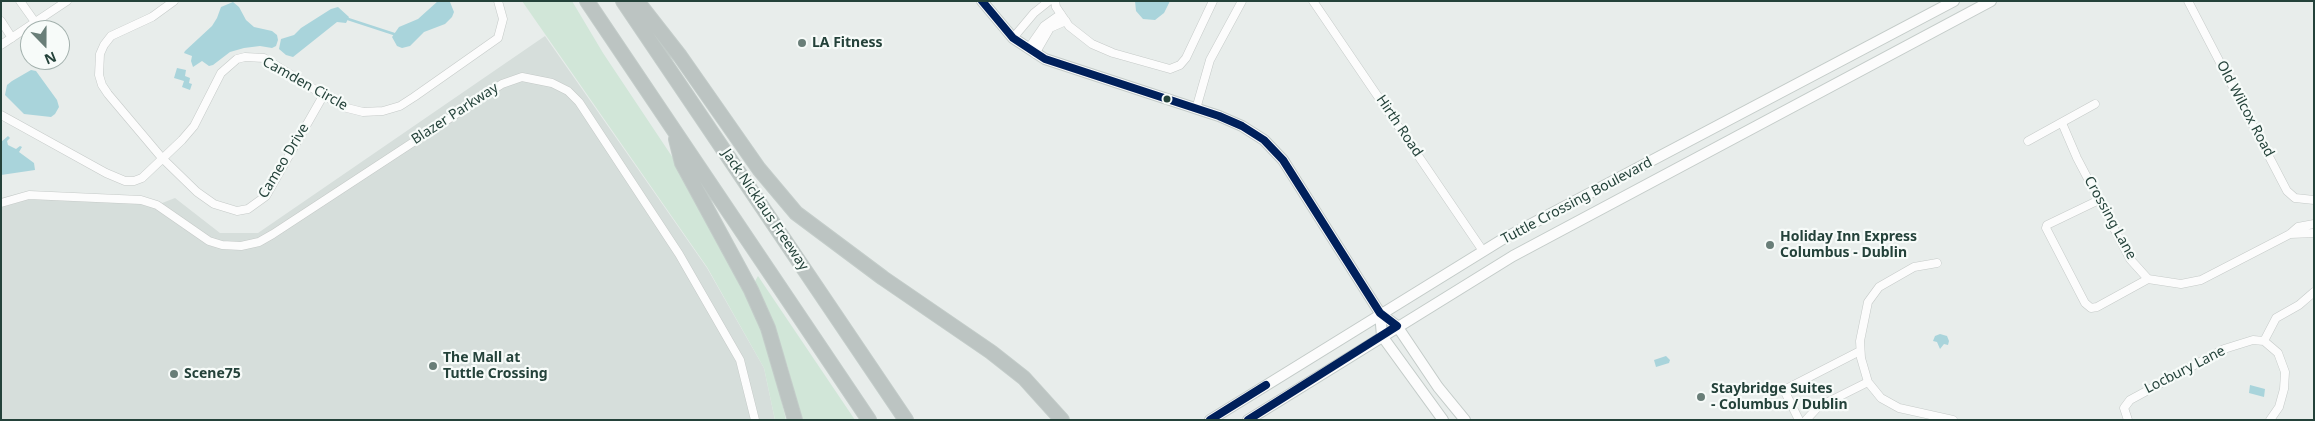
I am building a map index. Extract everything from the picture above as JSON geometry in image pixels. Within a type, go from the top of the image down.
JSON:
[{"type":"highway","points":[[587,1],[869,420]]},
{"type":"highway","name":"Jack Nicklaus Freeway","points":[[623,1],[906,420]]},
{"type":"highway","points":[[637,1],[680,56],[759,169],[796,214],[832,242],[991,352],[1024,378],[1062,420]]},
{"type":"highway","points":[[673,129],[682,163],[751,290],[768,328],[794,420]]},
{"type":"street","points":[[20,1],[34,20]]},
{"type":"street","points":[[38,20],[67,1]]},
{"type":"street","name":"Cameo Drive","points":[[174,1],[152,17],[111,36],[104,44],[98,64],[102,85],[162,158],[197,192],[214,204],[232,210],[248,209],[266,196],[323,96]]},
{"type":"street","name":"Camden Circle","points":[[1,115],[106,173],[125,181],[142,178],[194,126],[221,73],[237,60],[245,57],[264,58],[342,107],[374,113],[400,106],[498,38],[503,19],[498,1]]},
{"type":"street","points":[[982,1],[991,15],[1013,38],[1031,51],[1056,64],[1196,109],[1242,126],[1261,138],[1276,151],[1380,313],[1397,326],[1438,387],[1465,420]]},
{"type":"street","points":[[1013,38],[1048,1]]},
{"type":"street","points":[[1055,1],[1069,26],[1092,44],[1113,53],[1170,69],[1180,65],[1186,58],[1213,1]]},
{"type":"street","points":[[1196,109],[1210,60],[1242,1]]},
{"type":"street","name":"Hirth Road","points":[[1314,1],[1483,251]]},
{"type":"street","name":"Tuttle Crossing Boulevard","points":[[1210,420],[1380,313],[1542,217],[1620,179],[1954,1]]},
{"type":"street","name":"Tuttle Crossing Boulevard","points":[[1248,420],[1397,326],[1552,235],[1991,1]]},
{"type":"street","name":"Old Wilcox Road","points":[[2188,1],[2287,191],[2295,198],[2314,200]]},
{"type":"street","points":[[1034,14],[1048,26]]},
{"type":"street","points":[[1031,51],[1048,26],[1063,17]]},
{"type":"street","points":[[1,21],[12,38]]},
{"type":"street","points":[[1,46],[20,32]]},
{"type":"street","name":"Blazer Parkway","points":[[1,204],[29,195],[141,200],[157,205],[209,241],[222,245],[242,246],[259,242],[273,234],[502,84],[522,76],[552,83],[568,91],[579,102],[679,254],[740,360],[755,420]]},
{"type":"street","points":[[2028,141],[2095,104]]},
{"type":"street","name":"Crossing Lane","points":[[2062,123],[2130,259],[2148,279]]},
{"type":"street","points":[[2099,200],[2047,225],[2046,228],[2085,303],[2090,308],[2097,307],[2148,279],[2181,284],[2201,280],[2290,234],[2298,227],[2314,224]]},
{"type":"street","points":[[2290,234],[2314,232]]},
{"type":"street","points":[[1937,263],[1914,267],[1879,287],[1868,302],[1860,341],[1860,351],[1868,382],[1881,398],[1921,417],[1952,420]]},
{"type":"street","points":[[2270,420],[2280,406],[2285,372],[2278,353],[2264,341],[2276,318],[2299,305],[2314,292]]},
{"type":"street","points":[[1380,313],[1382,336],[1443,420]]},
{"type":"street","name":"Locbury Lane","points":[[2128,420],[2124,408],[2126,403],[2153,386],[2228,348],[2253,340],[2264,341]]},
{"type":"street","points":[[1799,420],[1784,390],[1860,351]]},
{"type":"street","points":[[1806,420],[1818,407],[1868,382]]},
{"type":"shaded area","points":[[545,36],[707,268],[764,368],[775,420],[1,420],[1,203],[29,195],[126,199],[157,205],[175,198],[220,233],[258,233]]},
{"type":"green space","points":[[522,1],[572,1],[603,53],[675,161],[726,253],[760,323],[774,369],[786,420],[775,420],[764,368],[707,267]]},
{"type":"green space","points":[[758,276],[855,420],[801,420],[788,368],[771,319],[754,283]]},
{"type":"water","points":[[438,1],[450,2],[454,12],[452,17],[445,24],[424,32],[410,46],[402,48],[397,46],[392,37],[399,27],[418,19]]},
{"type":"water","points":[[1135,1],[1170,1],[1164,13],[1155,20],[1143,19],[1136,11]]},
{"type":"water","points":[[233,2],[239,7],[246,20],[254,27],[272,31],[277,35],[276,46],[272,48],[260,46],[244,48],[230,52],[213,65],[209,66],[202,61],[193,67],[192,56],[184,53],[185,51],[212,26],[221,7]]},
{"type":"water","points":[[338,7],[349,17],[346,23],[337,22],[293,57],[286,55],[279,49],[281,39],[294,35],[301,28],[331,9]]},
{"type":"water","points":[[177,68],[186,70],[185,76],[190,78],[189,83],[192,84],[190,90],[182,87],[184,81],[174,78]]},
{"type":"water","points":[[31,70],[36,71],[57,100],[59,107],[55,114],[51,117],[24,114],[5,95],[7,85]]},
{"type":"water","points":[[8,136],[10,138],[7,141],[8,145],[16,149],[20,146],[22,147],[19,152],[34,163],[35,170],[1,175],[1,142]]},
{"type":"water","points":[[1940,334],[1947,336],[1949,341],[1948,345],[1944,344],[1940,349],[1937,342],[1933,341],[1935,336]]},
{"type":"water","points":[[1666,356],[1670,360],[1669,363],[1656,367],[1654,360]]},
{"type":"water","points":[[2250,385],[2265,389],[2264,397],[2249,393]]},
{"type":"waterway","points":[[348,19],[394,34]]},
{"type":"transit line","points":[[982,1],[1013,38],[1045,59],[1219,116],[1242,126],[1264,140],[1283,160],[1380,313],[1397,326],[1248,420]]},
{"type":"transit line","points":[[1210,420],[1266,385]]},
{"type":"place","name":"LA Fitness","points":[[802,43]]},
{"type":"place","name":"Holiday Inn Express Columbus - Dublin","points":[[1770,245]]},
{"type":"place","name":"The Mall at Tuttle Crossing","points":[[433,366]]},
{"type":"place","name":"Scene75","points":[[174,374]]},
{"type":"place","name":"Staybridge Suites - Columbus / Dublin","points":[[1701,397]]}]
